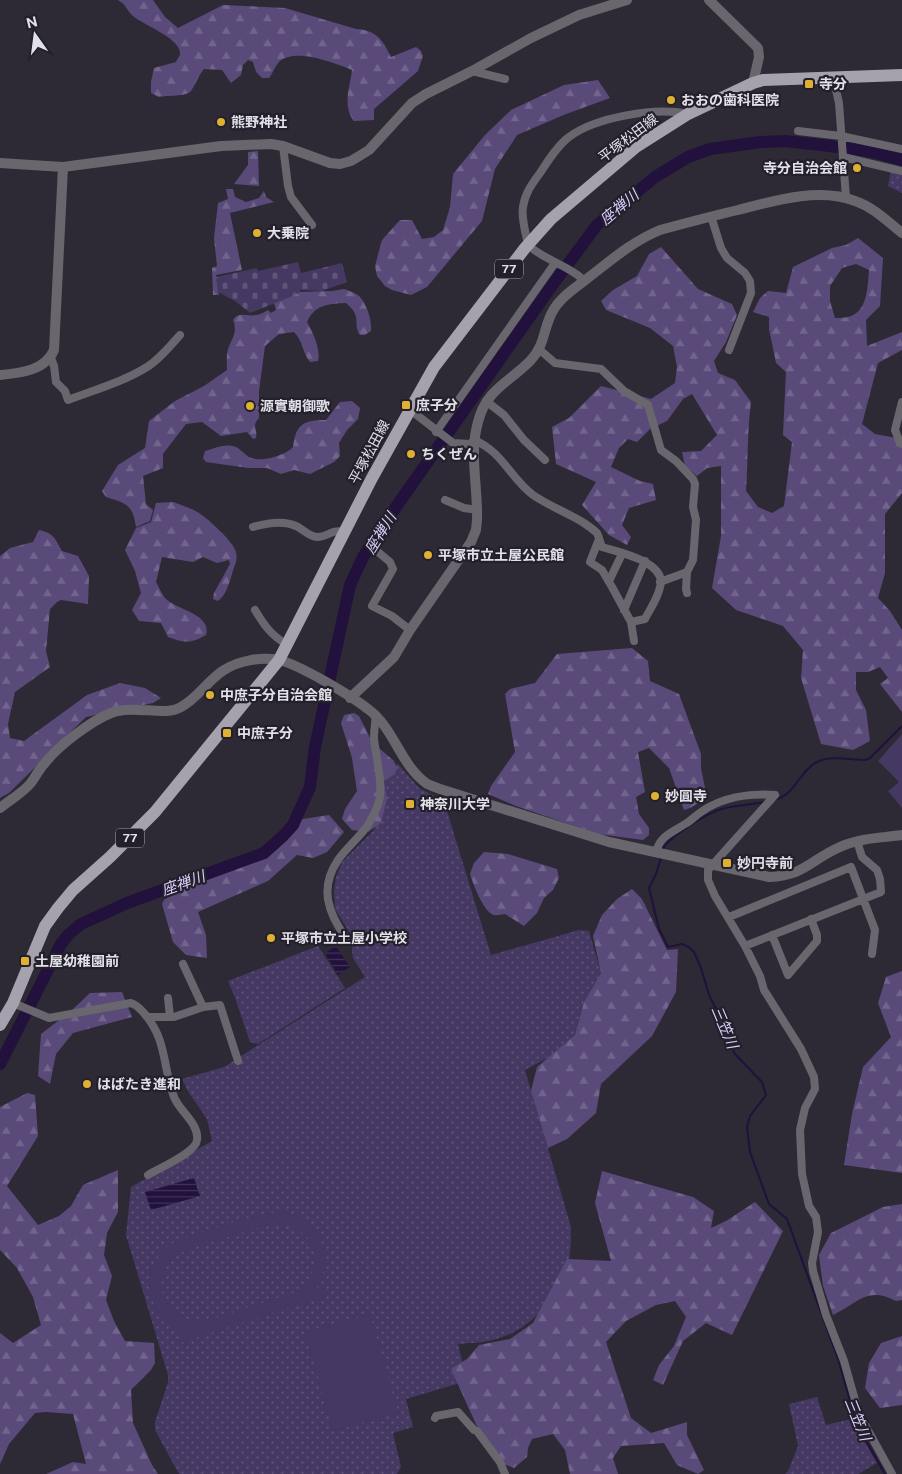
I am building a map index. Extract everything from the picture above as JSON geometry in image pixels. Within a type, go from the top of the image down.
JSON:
[{"type":"main road","name":"平塚松田線","points":[[0,1025],[45,926],[58,908],[73,890],[110,857],[155,812],[279,660],[409,409],[434,367],[528,245],[551,219],[636,147],[688,114],[752,83],[763,80],[902,75]]},
{"type":"street","points":[[0,163],[63,167],[220,146],[271,144],[283,146],[330,163],[340,164],[351,161],[369,150],[412,103],[426,94],[531,38],[579,15],[627,0]]},
{"type":"street","points":[[709,0],[758,48],[760,57],[752,83]]},
{"type":"street","points":[[472,71],[505,79]]},
{"type":"street","points":[[834,77],[839,103],[846,198]]},
{"type":"street","points":[[584,281],[580,276],[556,264],[528,245],[522,208],[527,192],[555,151],[568,138],[583,129],[608,120],[641,113],[678,112],[688,114]]},
{"type":"street","points":[[798,131],[902,149]]},
{"type":"street","points":[[283,146],[291,197],[312,225]]},
{"type":"street","points":[[843,157],[902,171]]},
{"type":"street","points":[[0,375],[28,371],[42,365],[50,358],[54,350],[58,242],[63,200],[63,167]]},
{"type":"street","points":[[350,698],[394,657],[410,630],[471,542],[476,530],[478,510],[474,440],[478,420],[486,401],[495,389],[530,361],[540,350],[554,308],[564,297],[620,253],[648,235],[711,216],[786,198],[812,196],[846,198],[865,205],[902,233]]},
{"type":"street","points":[[711,216],[721,248],[727,258],[745,273],[750,282],[751,293],[738,322],[729,350]]},
{"type":"street","points":[[437,433],[556,264]]},
{"type":"street","points":[[50,358],[54,366],[56,382],[65,391],[68,400],[127,378],[147,367],[180,335]]},
{"type":"street","points":[[540,350],[555,362],[601,369],[624,391],[648,405],[661,450],[676,461],[693,479],[695,484],[693,507],[696,520],[693,560],[687,572],[687,593]]},
{"type":"street","points":[[486,401],[504,415],[524,440],[545,460]]},
{"type":"street","points":[[902,402],[895,430],[902,444]]},
{"type":"street","points":[[409,409],[437,433],[451,442],[470,444],[474,440]]},
{"type":"street","points":[[474,440],[485,444],[499,455],[510,471],[533,494],[594,530],[598,534],[602,547],[654,567],[661,586],[645,618],[631,622]]},
{"type":"street","points":[[445,500],[464,508],[478,510]]},
{"type":"street","points":[[253,527],[263,524],[287,523],[315,537],[320,537],[336,530],[344,532]]},
{"type":"street","points":[[599,539],[590,562],[602,570],[609,581],[631,622],[634,641]]},
{"type":"street","points":[[378,552],[390,562],[393,569],[372,606],[392,616],[410,630]]},
{"type":"street","points":[[609,581],[622,554]]},
{"type":"street","points":[[624,610],[645,562]]},
{"type":"street","points":[[660,582],[687,572]]},
{"type":"street","points":[[254,610],[264,626],[286,644]]},
{"type":"street","points":[[0,808],[30,784],[55,752],[110,713],[124,709],[171,711],[182,707],[213,677],[232,666],[249,660],[279,660],[302,669],[322,680],[376,716],[409,765],[426,783],[440,790],[609,842],[768,876],[783,876],[797,873],[841,846],[857,841],[902,835]]},
{"type":"street","points":[[346,938],[336,924],[329,909],[327,893],[330,877],[338,861],[361,836],[376,810],[380,796],[374,737],[376,716]]},
{"type":"street","points":[[661,853],[662,839],[667,834],[686,824],[700,812],[715,803],[736,797],[762,794],[775,795],[708,870],[708,880],[715,896],[745,946],[760,976],[764,990],[801,1049],[814,1077],[815,1089],[805,1108],[800,1130],[802,1174],[810,1206],[816,1217],[818,1232],[812,1263],[813,1271],[826,1315],[844,1361],[859,1414],[892,1474]]},
{"type":"street","points":[[745,946],[881,892],[877,870],[862,857],[857,841]]},
{"type":"street","points":[[729,917],[851,867],[875,930],[872,954]]},
{"type":"street","points":[[772,935],[788,975],[817,941],[817,935],[811,919]]},
{"type":"street","points":[[183,964],[203,1007]]},
{"type":"street","points":[[168,998],[170,1017]]},
{"type":"street","points":[[7,1007],[54,1018],[81,1011],[132,1003],[136,1004],[148,1017],[160,1036],[174,1098],[194,1125],[198,1140],[194,1149],[148,1174]]},
{"type":"street","points":[[148,1017],[170,1017],[190,1013],[203,1007],[220,1005],[238,1061]]},
{"type":"street","points":[[435,1418],[436,1416],[458,1412],[480,1435],[500,1462],[505,1474]]},
{"type":"green space","points":[[118,0],[153,0],[165,17],[178,28],[223,5],[285,8],[356,29],[369,31],[382,41],[391,57],[416,47],[423,56],[418,71],[374,109],[374,120],[354,121],[350,115],[348,96],[352,70],[306,56],[287,57],[280,61],[269,78],[262,78],[256,72],[253,62],[248,60],[243,65],[241,75],[231,83],[222,70],[204,69],[189,93],[159,97],[151,93],[154,68],[176,62],[180,55],[179,49],[169,38],[133,16]]},
{"type":"green space","points":[[598,80],[610,98],[517,135],[495,169],[482,221],[427,287],[411,295],[385,286],[377,276],[375,266],[382,240],[400,220],[412,220],[422,239],[434,237],[443,230],[450,207],[453,174],[485,135],[511,110],[564,85]]},
{"type":"green space","points":[[258,151],[259,186],[234,184],[248,165],[248,152]]},
{"type":"green space","points":[[891,171],[902,173],[902,193],[888,186]]},
{"type":"green space","points":[[226,189],[233,189],[235,197],[246,202],[259,198],[264,191],[266,197],[274,202],[230,213],[242,270],[216,275],[219,295],[213,295],[212,268],[217,266],[214,238],[218,203],[228,199]]},
{"type":"green space","points":[[858,238],[883,258],[880,306],[866,320],[867,346],[902,332],[902,350],[878,363],[862,424],[875,434],[902,439],[902,493],[885,514],[885,573],[878,598],[890,611],[902,630],[902,712],[880,684],[888,678],[880,667],[868,672],[856,672],[856,690],[866,710],[870,741],[853,750],[821,744],[801,678],[803,650],[783,626],[736,610],[712,588],[721,536],[721,466],[707,468],[697,476],[685,466],[682,452],[701,451],[717,435],[692,394],[683,399],[667,421],[650,429],[637,442],[628,439],[619,448],[611,467],[640,481],[653,484],[656,500],[629,508],[622,525],[631,537],[627,545],[609,535],[582,505],[596,482],[556,464],[552,427],[569,418],[601,386],[651,399],[675,383],[677,367],[673,346],[650,328],[606,310],[601,301],[613,290],[637,276],[649,254],[661,247],[698,289],[732,304],[737,315],[726,342],[714,361],[718,373],[735,380],[751,402],[746,491],[758,507],[772,513],[784,506],[792,442],[783,435],[786,372],[776,363],[769,329],[769,317],[753,312],[760,298],[768,291],[786,293],[793,267],[832,248],[846,245]],"holes":[[[856,264],[869,270],[866,297],[859,310],[854,315],[846,318],[835,318],[830,301],[830,286],[842,268]]]},
{"type":"green space","points":[[298,262],[301,273],[342,263],[347,282],[322,291],[301,290],[298,294],[250,313],[235,301],[218,292],[216,277],[257,268],[258,271]]},
{"type":"green space","points":[[344,289],[362,299],[371,322],[371,331],[365,335],[360,335],[356,316],[346,303],[328,305],[318,308],[307,322],[317,346],[318,361],[310,362],[294,332],[279,334],[265,346],[259,391],[259,418],[255,425],[256,438],[253,439],[247,432],[221,436],[202,422],[186,424],[163,454],[163,468],[143,476],[146,504],[153,510],[150,521],[136,527],[133,514],[127,506],[106,497],[102,491],[118,465],[145,448],[149,421],[175,401],[204,386],[227,370],[227,351],[235,332],[233,320],[235,317],[258,315],[268,310],[271,313],[276,310],[274,303],[297,292]]},
{"type":"green space","points":[[352,401],[360,408],[358,419],[347,430],[339,443],[340,456],[334,462],[310,474],[294,470],[281,474],[267,468],[248,468],[206,462],[203,458],[205,451],[226,446],[237,448],[254,459],[278,456],[293,447],[296,433],[306,422],[326,420],[340,402]]},
{"type":"green space","points":[[173,502],[196,511],[208,520],[230,542],[236,552],[235,563],[228,585],[223,596],[218,601],[213,599],[214,593],[230,564],[229,560],[217,563],[203,557],[193,562],[162,557],[156,582],[163,595],[171,603],[199,617],[204,622],[206,635],[191,641],[168,637],[161,623],[139,621],[132,610],[141,593],[135,571],[125,550],[136,528],[151,522],[156,503]]},
{"type":"green space","points":[[39,530],[53,537],[62,551],[78,556],[89,576],[88,604],[61,600],[50,609],[46,651],[50,667],[15,692],[8,724],[10,738],[24,741],[87,695],[120,683],[145,688],[161,698],[153,703],[86,717],[9,793],[0,798],[0,556],[10,548],[33,542]]},
{"type":"green space","points":[[632,648],[648,661],[650,681],[679,694],[701,754],[701,768],[707,798],[684,810],[669,768],[649,748],[638,752],[645,792],[636,797],[639,814],[649,828],[649,835],[643,840],[598,834],[516,806],[488,794],[491,786],[515,752],[505,694],[510,689],[535,683],[557,654]]},
{"type":"green space","points":[[354,713],[359,716],[372,742],[394,761],[397,768],[395,774],[384,781],[387,799],[381,823],[368,832],[352,830],[342,819],[345,809],[357,791],[352,758],[341,723],[344,715]]},
{"type":"green space","points":[[902,734],[902,808],[888,791],[899,782],[878,761]]},
{"type":"green space","points":[[398,764],[419,788],[448,803],[447,811],[491,955],[579,930],[589,931],[601,973],[584,1002],[575,1035],[551,1056],[525,1070],[571,1227],[568,1265],[550,1301],[520,1328],[509,1335],[491,1340],[458,1344],[467,1381],[406,1399],[413,1427],[393,1433],[401,1467],[397,1474],[179,1474],[155,1430],[155,1422],[168,1382],[168,1375],[126,1235],[131,1187],[212,1141],[207,1119],[182,1079],[224,1067],[365,977],[353,958],[350,933],[335,909],[334,891],[336,877],[342,862],[374,830],[385,806],[384,770]]},
{"type":"green space","points":[[329,815],[344,832],[327,852],[313,858],[297,855],[268,881],[198,912],[206,935],[207,958],[186,955],[173,942],[162,904],[168,892],[199,876],[255,854],[278,835],[303,819]]},
{"type":"green space","points":[[484,852],[508,854],[557,869],[559,878],[553,890],[544,898],[537,913],[524,926],[505,914],[495,915],[490,913],[479,898],[470,874],[474,863]]},
{"type":"green space","points":[[632,889],[642,899],[667,950],[678,949],[676,992],[652,1036],[601,1084],[596,1113],[567,1139],[548,1148],[531,1091],[537,1067],[575,1035],[584,1002],[601,973],[593,936],[602,915],[617,899]]},
{"type":"green space","points":[[318,946],[345,988],[258,1044],[250,1042],[228,981]]},
{"type":"green space","points":[[902,971],[902,1173],[844,1165],[852,1114],[863,1067],[891,1037],[878,1003],[886,977]]},
{"type":"green space","points":[[122,992],[132,1017],[73,1033],[56,1054],[50,1084],[38,1076],[41,1034],[71,1011],[90,993]]},
{"type":"green space","points":[[27,1093],[35,1095],[38,1136],[7,1186],[38,1225],[59,1216],[71,1206],[83,1185],[118,1170],[118,1212],[107,1233],[104,1255],[112,1276],[106,1300],[114,1321],[125,1341],[154,1343],[155,1363],[151,1370],[131,1390],[133,1423],[158,1474],[46,1474],[73,1462],[86,1464],[73,1414],[46,1412],[35,1413],[9,1444],[0,1464],[0,1333],[13,1343],[41,1325],[33,1297],[17,1268],[0,1250],[0,1107]]},
{"type":"green space","points":[[602,1171],[693,1197],[714,1211],[711,1228],[726,1221],[755,1202],[783,1231],[732,1335],[706,1323],[683,1341],[663,1385],[653,1380],[659,1365],[674,1346],[686,1317],[675,1301],[656,1305],[626,1321],[606,1342],[631,1418],[651,1433],[687,1422],[687,1435],[704,1470],[698,1474],[677,1465],[664,1443],[621,1446],[613,1458],[618,1474],[570,1474],[565,1450],[553,1434],[532,1439],[527,1457],[514,1468],[503,1464],[480,1433],[451,1369],[467,1359],[479,1345],[510,1339],[533,1323],[567,1259],[611,1261],[595,1203]]},
{"type":"green space","points":[[902,1204],[902,1300],[896,1301],[877,1295],[870,1296],[833,1315],[823,1286],[819,1255],[831,1233],[883,1207]]},
{"type":"green space","points":[[284,1211],[309,1223],[320,1238],[323,1246],[324,1263],[321,1280],[317,1288],[322,1287],[325,1296],[180,1343],[178,1332],[182,1331],[169,1324],[161,1316],[157,1311],[150,1292],[151,1272],[157,1259],[165,1249],[179,1240],[245,1219]],"holes":[[[274,1223],[288,1225],[300,1231],[314,1248],[313,1271],[307,1282],[296,1292],[207,1321],[195,1321],[184,1318],[167,1303],[162,1291],[162,1278],[167,1266],[180,1253]]]},
{"type":"green space","points":[[370,1314],[398,1413],[333,1431],[305,1332]]},
{"type":"green space","points":[[902,1336],[902,1405],[880,1408],[865,1388],[869,1363],[881,1343]]},
{"type":"green space","points":[[817,1397],[826,1425],[851,1419],[877,1463],[858,1474],[785,1474],[798,1446],[789,1404]]},
{"type":"shaded area","points":[[336,946],[350,967],[338,975],[325,953]]},
{"type":"shaded area","points":[[194,1178],[200,1196],[151,1210],[145,1192]]},
{"type":"waterway","name":"座禅川","points":[[0,1064],[61,944],[81,924],[127,903],[264,853],[293,825],[310,787],[315,747],[350,585],[363,557],[398,504],[548,291],[597,225],[655,177],[688,157],[710,149],[761,142],[785,141],[868,151],[902,160]]},
{"type":"waterway","name":"三笠川","points":[[774,800],[787,794],[806,771],[817,762],[841,758],[865,760],[870,758],[902,726]]},
{"type":"waterway","name":"三笠川","points":[[662,851],[679,833],[716,811],[764,802]]},
{"type":"waterway","name":"三笠川","points":[[661,858],[649,888],[659,929],[668,947],[682,944],[694,952],[709,995],[729,1034],[734,1053],[762,1082],[766,1095],[750,1116],[747,1127],[750,1152],[769,1204],[787,1219],[838,1359],[857,1425],[885,1474]]},
{"type":"place","name":"寺分","points":[[809,84]]},
{"type":"place","name":"おおの歯科医院","points":[[671,100]]},
{"type":"place","name":"熊野神社","points":[[221,122]]},
{"type":"place","name":"寺分自治会館","points":[[857,168]]},
{"type":"place","name":"大乗院","points":[[257,233]]},
{"type":"place","name":"庶子分","points":[[406,405]]},
{"type":"place","name":"源實朝御歌","points":[[250,406]]},
{"type":"place","name":"ちくぜん","points":[[411,454]]},
{"type":"place","name":"平塚市立土屋公民館","points":[[428,555]]},
{"type":"place","name":"中庶子分自治会館","points":[[210,695]]},
{"type":"place","name":"中庶子分","points":[[227,733]]},
{"type":"place","name":"妙圓寺","points":[[655,796]]},
{"type":"place","name":"神奈川大学","points":[[410,804]]},
{"type":"place","name":"妙円寺前","points":[[727,863]]},
{"type":"place","name":"平塚市立土屋小学校","points":[[271,938]]},
{"type":"place","name":"土屋幼稚園前","points":[[25,961]]},
{"type":"place","name":"はばたき進和","points":[[87,1084]]}]
